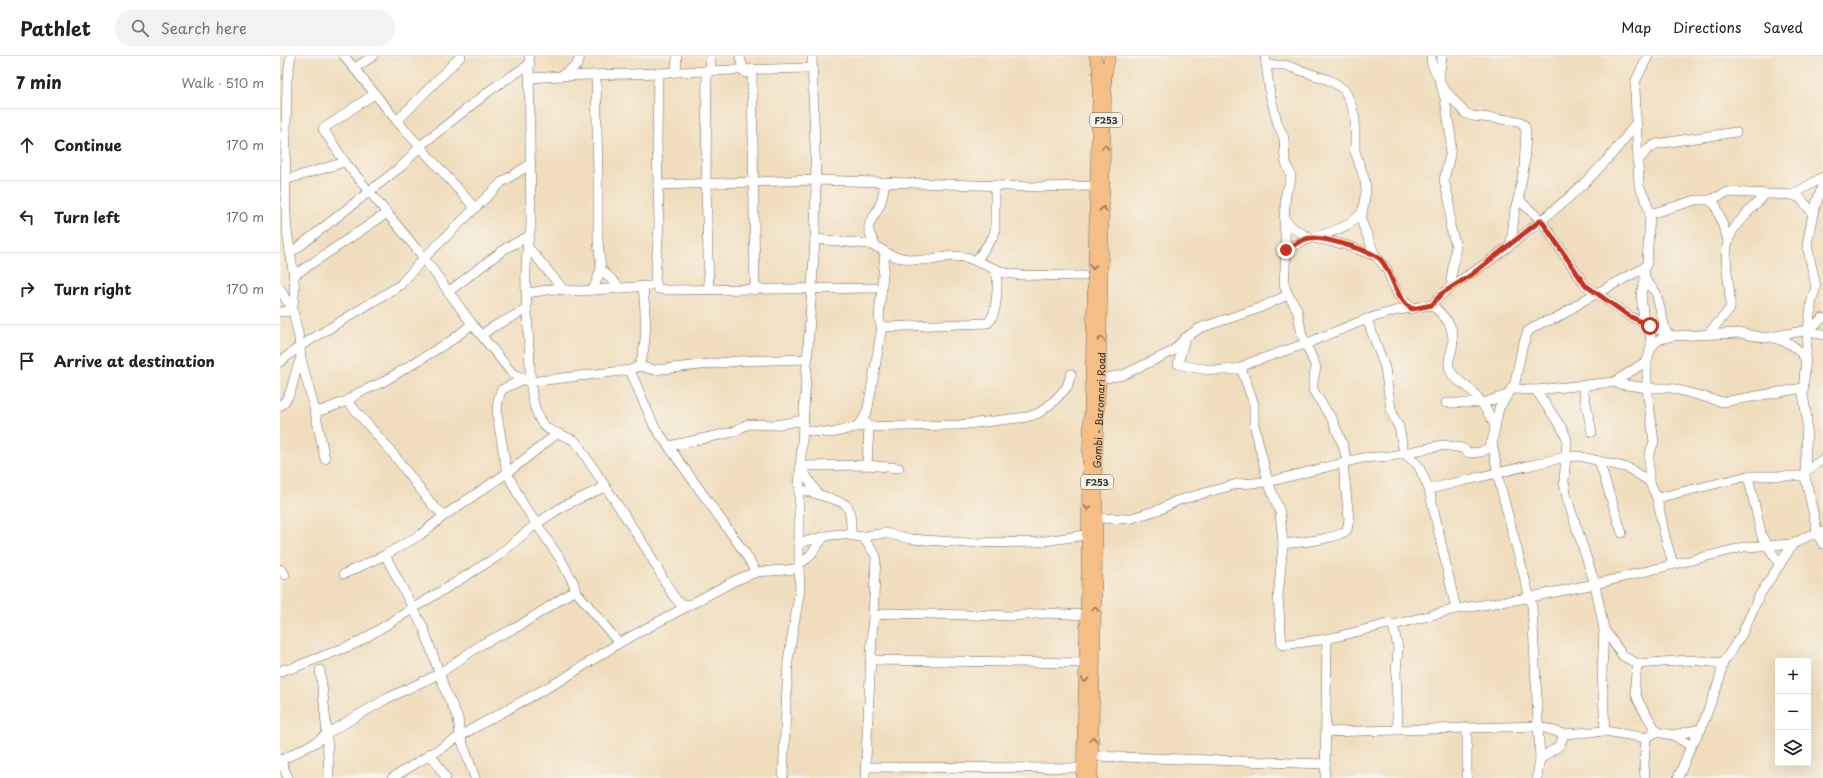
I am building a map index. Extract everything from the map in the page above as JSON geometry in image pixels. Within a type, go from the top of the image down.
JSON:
[{"type":"main road","name":"F253","points":[[1096,56],[1098,65],[1100,186]]},
{"type":"main road","name":"F253","points":[[1100,186],[1106,74],[1110,56]]},
{"type":"main road","name":"Gombi - Baromari Road","points":[[1082,773],[1086,663],[1086,615],[1092,534],[1097,518],[1096,462],[1100,379],[1100,186]]},
{"type":"main road","name":"Gombi - Baromari Road","points":[[1092,778],[1092,534],[1100,186]]},
{"type":"street","points":[[291,56],[284,80],[283,135],[286,224],[293,276],[294,298],[292,309]]},
{"type":"street","points":[[344,56],[397,121],[475,208]]},
{"type":"street","points":[[355,68],[373,56]]},
{"type":"street","points":[[397,121],[461,56]]},
{"type":"street","points":[[676,72],[677,56]]},
{"type":"street","points":[[709,290],[706,184],[710,56]]},
{"type":"street","points":[[740,56],[752,82],[752,182],[755,290]]},
{"type":"street","points":[[783,778],[788,661],[800,589],[799,489],[815,239],[816,180],[812,56]]},
{"type":"street","points":[[1430,56],[1432,65],[1440,82],[1465,113],[1472,116],[1520,121],[1524,126],[1526,131],[1524,167],[1515,209],[1511,244]]},
{"type":"street","points":[[1442,56],[1440,82],[1451,138],[1450,155],[1447,162],[1444,180],[1450,204],[1450,226],[1456,246],[1451,280],[1453,285]]},
{"type":"street","points":[[1537,778],[1540,759],[1532,606],[1499,481],[1492,442],[1494,424],[1499,408],[1516,384],[1522,348],[1528,331],[1541,323],[1557,318],[1623,278],[1644,268],[1647,263],[1650,214],[1646,200],[1639,186],[1635,89],[1636,80],[1648,56]]},
{"type":"street","points":[[529,60],[531,227],[527,246],[527,380],[539,418],[550,432],[566,435],[576,442],[646,548],[672,594],[679,603],[689,605]]},
{"type":"street","points":[[290,251],[296,249],[371,191],[403,165],[420,146],[529,60]]},
{"type":"street","points":[[562,75],[579,60],[584,76]]},
{"type":"street","points":[[1283,544],[1344,533],[1348,530],[1349,519],[1343,445],[1333,421],[1314,390],[1313,382],[1316,367],[1305,344],[1299,326],[1297,309],[1288,295],[1284,284],[1286,250],[1284,219],[1286,193],[1291,175],[1285,160],[1284,138],[1278,125],[1270,94],[1266,61],[1285,64],[1329,80],[1345,91],[1355,118],[1355,151],[1366,191],[1361,220],[1375,255],[1386,268],[1398,295],[1412,309]]},
{"type":"street","points":[[530,78],[562,75],[584,76],[709,70],[813,68]]},
{"type":"street","points":[[658,73],[659,224],[656,285],[658,289],[755,290],[882,288]]},
{"type":"street","points":[[593,290],[601,269],[598,241],[596,75]]},
{"type":"street","points":[[374,94],[323,129],[346,162],[424,258],[472,324],[512,373],[527,380]]},
{"type":"street","points":[[1185,338],[1178,364],[1196,369],[1232,370],[1241,368],[1249,362],[1305,344],[1367,319],[1392,311],[1432,305],[1441,294],[1471,275],[1572,196],[1624,142],[1636,123]]},
{"type":"street","points":[[1637,162],[1647,150],[1656,144],[1736,132]]},
{"type":"street","points":[[1624,142],[1636,136]]},
{"type":"street","points":[[285,180],[346,162]]},
{"type":"street","points":[[280,362],[300,347],[400,286],[424,258],[502,182],[531,164]]},
{"type":"street","points":[[1792,195],[1823,177]]},
{"type":"street","points":[[658,185],[816,180],[995,186],[1100,186]]},
{"type":"street","points":[[876,247],[869,233],[869,223],[880,205],[885,182]]},
{"type":"street","points":[[1823,184],[1813,213],[1807,245],[1816,287],[1812,299],[1808,330],[1803,388],[1807,419],[1805,446],[1806,474],[1823,544]]},
{"type":"street","points":[[976,261],[993,237],[995,231],[995,186]]},
{"type":"street","points":[[1650,214],[1696,200],[1710,200],[1728,192],[1792,195],[1800,198],[1813,213]]},
{"type":"street","points":[[1728,240],[1732,231],[1765,194]]},
{"type":"street","points":[[1519,196],[1522,203],[1541,220],[1585,285],[1629,316],[1669,334],[1740,333],[1765,338],[1774,338],[1808,330],[1823,318]]},
{"type":"street","points":[[1708,334],[1730,309],[1727,269],[1728,240],[1716,206],[1710,200]]},
{"type":"street","points":[[1286,250],[1310,238],[1344,227],[1355,220],[1362,212]]},
{"type":"street","points":[[293,276],[387,214]]},
{"type":"street","points":[[1284,219],[1299,233],[1310,238],[1344,244],[1375,255]]},
{"type":"street","points":[[1344,227],[1365,231]]},
{"type":"street","points":[[448,292],[506,248],[529,236]]},
{"type":"street","points":[[815,239],[868,244],[896,257],[916,260],[932,260],[951,256],[966,257],[1005,273],[1020,275],[1083,276]]},
{"type":"street","points":[[527,246],[563,289]]},
{"type":"street","points":[[866,465],[866,424],[875,362],[880,349],[882,327],[879,317],[885,252]]},
{"type":"street","points":[[1644,268],[1645,278],[1641,294],[1651,347],[1647,361],[1646,376],[1651,430],[1654,442],[1649,455],[1649,481],[1658,498],[1665,537],[1673,564]]},
{"type":"street","points":[[601,269],[620,288]]},
{"type":"street","points":[[882,327],[988,323],[993,319],[996,304],[996,269]]},
{"type":"street","points":[[1645,278],[1656,293],[1669,334]]},
{"type":"street","points":[[527,293],[563,289],[593,290],[656,285]]},
{"type":"street","points":[[634,368],[642,358],[646,329],[643,286]]},
{"type":"street","points":[[280,288],[292,309],[299,338],[301,359],[315,411],[325,459]]},
{"type":"street","points":[[1100,379],[1123,375],[1172,351],[1185,338],[1200,328],[1257,309],[1288,295]]},
{"type":"street","points":[[1392,311],[1398,295]]},
{"type":"street","points":[[1432,305],[1444,315],[1453,334],[1453,343],[1449,359],[1449,368],[1452,375],[1471,390],[1483,403],[1494,424]]},
{"type":"street","points":[[281,313],[292,309]]},
{"type":"street","points":[[482,335],[491,328],[528,309]]},
{"type":"street","points":[[1367,319],[1385,368],[1394,418],[1399,427],[1404,453],[1418,465],[1429,489],[1456,609]]},
{"type":"street","points":[[315,411],[323,410],[347,401],[358,393],[383,382],[452,340],[472,324]]},
{"type":"street","points":[[1808,330],[1823,335]]},
{"type":"street","points":[[1651,347],[1658,340],[1669,334]]},
{"type":"street","points":[[1774,338],[1790,343],[1797,348],[1805,359]]},
{"type":"street","points":[[280,406],[288,398],[293,387],[296,368],[301,359]]},
{"type":"street","points":[[619,643],[575,590],[561,560],[523,504],[507,473],[497,414],[501,390],[527,380],[634,368],[654,370],[738,361],[808,359]]},
{"type":"street","points":[[1446,403],[1483,403],[1509,392],[1614,382],[1647,361]]},
{"type":"street","points":[[634,368],[654,426],[756,572]]},
{"type":"street","points":[[1241,368],[1254,404],[1254,424],[1268,482],[1280,512],[1283,544],[1278,598],[1282,646],[1327,639],[1388,624],[1393,625],[1456,609],[1520,599],[1595,584],[1744,547],[1793,544],[1810,535],[1821,533]]},
{"type":"street","points":[[803,430],[832,433],[866,424],[959,425],[1027,417],[1039,413],[1053,402],[1067,387],[1072,374]]},
{"type":"street","points":[[1646,376],[1671,388],[1723,402],[1803,388]]},
{"type":"street","points":[[1614,382],[1647,388],[1671,388]]},
{"type":"street","points":[[1584,386],[1584,394],[1592,432]]},
{"type":"street","points":[[1536,390],[1563,430],[1567,439],[1564,482],[1567,498],[1595,584],[1604,629],[1602,672],[1605,732]]},
{"type":"street","points":[[347,401],[390,450],[434,507],[445,515]]},
{"type":"street","points":[[669,446],[732,432],[748,424],[775,424],[804,420]]},
{"type":"street","points":[[344,574],[385,556],[420,535],[445,515],[507,473],[558,434]]},
{"type":"street","points":[[1097,518],[1129,519],[1161,509],[1176,501],[1237,484],[1268,482],[1345,462],[1391,456],[1443,444],[1462,448],[1469,453],[1473,453],[1488,448],[1492,442]]},
{"type":"street","points":[[1429,489],[1565,457],[1579,456],[1628,468],[1649,481]]},
{"type":"street","points":[[1658,498],[1748,476],[1806,474],[1823,459]]},
{"type":"street","points":[[1599,461],[1622,533]]},
{"type":"street","points":[[800,466],[866,465],[899,468]]},
{"type":"street","points":[[800,466],[817,493]]},
{"type":"street","points":[[1748,476],[1762,536],[1780,565]]},
{"type":"street","points":[[280,672],[284,669],[290,670],[357,643],[495,558],[536,524],[565,505],[605,487]]},
{"type":"street","points":[[799,489],[817,493],[833,500],[840,500],[846,505],[850,516],[851,535]]},
{"type":"street","points":[[799,543],[831,534],[863,536],[885,534],[911,539],[968,543],[1038,542],[1092,534]]},
{"type":"street","points":[[863,536],[876,556],[865,778]]},
{"type":"street","points":[[392,778],[472,729],[563,679],[619,643],[734,581],[756,572],[799,566],[808,558],[824,537]]},
{"type":"street","points":[[1678,778],[1691,746],[1701,729],[1719,681],[1723,663],[1742,634],[1759,596],[1793,544]]},
{"type":"street","points":[[385,556],[424,629],[439,674],[458,718],[460,736],[475,778]]},
{"type":"street","points":[[288,778],[280,760],[318,741],[328,733],[386,698],[439,674],[482,644],[520,626],[575,590]]},
{"type":"street","points":[[872,622],[877,616],[886,612],[1013,616],[1047,613],[1086,615]]},
{"type":"street","points":[[1393,625],[1398,648],[1396,673],[1398,729]]},
{"type":"street","points":[[1604,629],[1623,656],[1638,664],[1688,660],[1723,663]]},
{"type":"street","points":[[1325,778],[1327,639]]},
{"type":"street","points":[[870,660],[1086,663]]},
{"type":"street","points":[[1638,664],[1634,680],[1635,696],[1656,732]]},
{"type":"street","points":[[320,670],[323,693],[322,699],[328,733],[329,778]]},
{"type":"street","points":[[458,718],[465,720],[472,729]]},
{"type":"street","points":[[1326,732],[1538,726],[1564,734],[1605,732],[1646,738],[1656,732],[1673,735],[1691,746]]},
{"type":"street","points":[[1467,727],[1467,778]]},
{"type":"street","points":[[1673,735],[1701,729]]},
{"type":"street","points":[[1540,759],[1560,745],[1564,734]]},
{"type":"street","points":[[1645,778],[1644,763],[1646,738]]},
{"type":"street","points":[[430,754],[446,778]]},
{"type":"street","points":[[1093,756],[1325,764]]},
{"type":"street","points":[[865,767],[1082,773]]},
{"type":"route","points":[[1286,250],[1310,238],[1344,244],[1375,255],[1386,268],[1393,280],[1398,295],[1412,309],[1432,305],[1441,294],[1471,275],[1541,220],[1546,230],[1585,285],[1629,316],[1650,326]]}]
